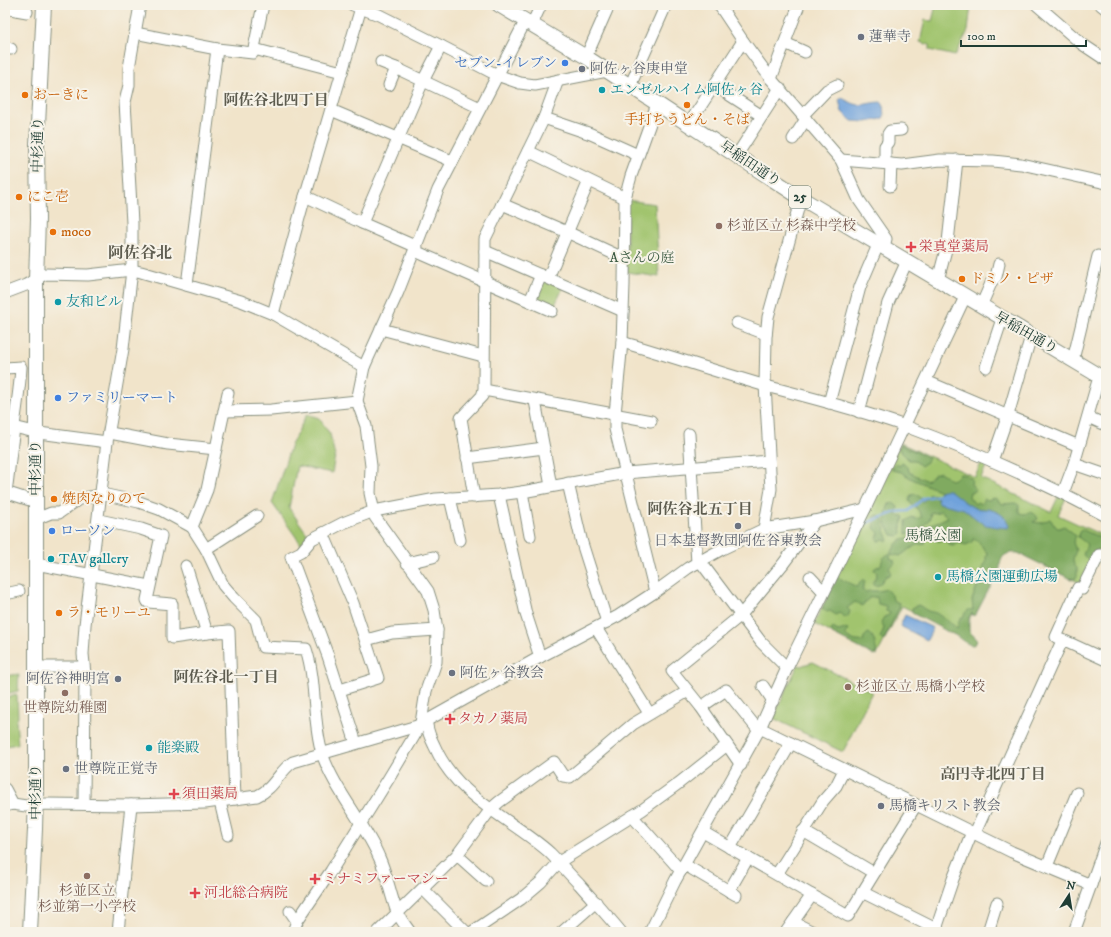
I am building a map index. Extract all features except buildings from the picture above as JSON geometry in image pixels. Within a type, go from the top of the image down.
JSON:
[{"type":"main road","name":"中杉通り","points":[[30,932],[36,806],[37,145],[44,5]]},
{"type":"main road","name":"早稲田通り","points":[[499,5],[586,57],[801,198],[1103,378]]},
{"type":"street","points":[[84,804],[85,674],[83,667],[83,654],[85,625],[101,495],[123,349],[132,270],[132,223],[125,107],[140,5]]},
{"type":"street","points":[[135,33],[217,49],[253,53],[263,5]]},
{"type":"street","points":[[293,932],[297,921],[331,871],[401,759],[421,723],[426,691],[436,662],[437,630],[434,610],[428,591],[375,517],[370,493],[371,466],[366,426],[357,401],[364,367],[416,249],[438,190],[452,161],[498,75],[529,22],[541,5]]},
{"type":"street","points":[[586,57],[609,5]]},
{"type":"street","points":[[630,86],[666,5]]},
{"type":"street","points":[[719,5],[771,79],[841,160],[859,200],[886,239],[860,287],[829,402]]},
{"type":"street","points":[[727,16],[731,5]]},
{"type":"street","points":[[771,79],[799,5]]},
{"type":"street","points":[[1037,5],[1082,44],[1106,60]]},
{"type":"street","points":[[1101,5],[1106,9]]},
{"type":"street","points":[[5,6],[27,12]]},
{"type":"street","points":[[273,314],[305,196],[342,72],[359,6],[498,75],[520,83],[535,85],[607,71]]},
{"type":"street","points":[[689,124],[743,41]]},
{"type":"street","points":[[785,43],[805,52]]},
{"type":"street","points":[[362,223],[423,81],[441,46]]},
{"type":"street","points":[[187,285],[217,49]]},
{"type":"street","points":[[254,49],[342,72]]},
{"type":"street","points":[[381,62],[480,108]]},
{"type":"street","points":[[389,85],[396,68]]},
{"type":"street","points":[[474,497],[460,418],[482,396],[484,390],[485,239],[544,118],[558,80]]},
{"type":"street","points":[[714,85],[762,116]]},
{"type":"street","points":[[793,139],[805,117],[827,90],[837,85]]},
{"type":"street","points":[[737,155],[780,88]]},
{"type":"street","points":[[655,592],[626,473],[616,439],[615,414],[622,342],[625,198],[638,155],[657,104]]},
{"type":"street","points":[[331,110],[452,161]]},
{"type":"street","points":[[544,118],[591,134],[638,155]]},
{"type":"street","points":[[890,186],[885,146],[888,142],[888,134],[890,131],[901,130]]},
{"type":"street","points":[[528,151],[625,198]]},
{"type":"street","points":[[841,160],[902,165],[927,161],[957,160],[1021,164],[1106,183]]},
{"type":"street","points":[[938,280],[948,242],[957,160]]},
{"type":"street","points":[[530,301],[567,232],[589,181]]},
{"type":"street","points":[[305,196],[552,311]]},
{"type":"street","points":[[764,529],[771,489],[765,385],[766,334],[768,316],[801,198]]},
{"type":"street","points":[[502,204],[624,259]]},
{"type":"street","points":[[485,251],[623,311]]},
{"type":"street","points":[[1073,360],[1098,256]]},
{"type":"street","points":[[859,412],[888,303],[907,261]]},
{"type":"street","points":[[981,306],[992,281],[996,277],[999,264]]},
{"type":"street","points":[[5,293],[36,280],[45,274],[88,275],[132,270],[241,301],[273,314],[364,367]]},
{"type":"street","points":[[650,932],[683,868],[760,730],[787,668],[865,509],[965,297]]},
{"type":"street","points":[[986,367],[1002,319]]},
{"type":"street","points":[[737,323],[766,334]]},
{"type":"street","points":[[381,329],[484,356]]},
{"type":"street","points":[[992,461],[1008,416],[1031,336]]},
{"type":"street","points":[[622,342],[765,385],[829,402],[904,426],[992,461],[1063,493],[1106,516]]},
{"type":"street","points":[[5,368],[21,367],[20,384],[9,426],[10,468],[5,492],[36,502]]},
{"type":"street","points":[[1063,493],[1074,464],[1088,417],[1103,378]]},
{"type":"street","points":[[926,381],[1079,446]]},
{"type":"street","points":[[484,390],[535,401],[615,414],[651,422]]},
{"type":"street","points":[[192,527],[207,490],[228,393]]},
{"type":"street","points":[[224,411],[271,410],[357,401]]},
{"type":"street","points":[[535,401],[552,486]]},
{"type":"street","points":[[1088,417],[1106,425]]},
{"type":"street","points":[[9,426],[37,432],[216,449]]},
{"type":"street","points":[[689,434],[698,562],[761,642],[787,668]]},
{"type":"street","points":[[467,458],[544,448]]},
{"type":"street","points":[[356,743],[340,690],[290,557],[301,552],[312,539],[343,523],[374,511],[436,499],[522,492],[626,473],[769,462]]},
{"type":"street","points":[[1074,464],[1106,475]]},
{"type":"street","points":[[568,483],[582,543],[608,622]]},
{"type":"street","points":[[522,492],[530,536]]},
{"type":"street","points":[[36,519],[51,513],[59,513],[79,499],[101,495],[139,502],[158,509],[192,527],[206,549],[223,585],[256,620],[263,647],[306,649],[311,679],[314,686],[316,730],[322,754],[338,786],[361,822],[380,858],[397,913],[410,932]]},
{"type":"street","points":[[499,495],[526,614],[540,657]]},
{"type":"street","points":[[450,498],[460,540]]},
{"type":"street","points":[[5,789],[9,805],[26,806],[46,804],[205,804],[257,796],[264,793],[274,783],[282,771],[293,762],[417,726],[540,657],[633,608],[698,562],[764,529],[815,521],[865,509]]},
{"type":"street","points":[[206,549],[257,516]]},
{"type":"street","points":[[98,520],[141,529],[161,536],[146,596],[148,602],[172,604],[172,638],[230,631],[235,799]]},
{"type":"street","points":[[741,765],[701,707],[672,671],[740,616],[783,564],[815,521]]},
{"type":"street","points":[[323,533],[353,604],[378,678],[340,690]]},
{"type":"street","points":[[1106,555],[1099,555],[1082,589],[1078,588],[1056,638],[1106,660]]},
{"type":"street","points":[[407,563],[433,557]]},
{"type":"street","points":[[36,564],[149,586]]},
{"type":"street","points":[[186,566],[206,633]]},
{"type":"street","points":[[810,577],[824,592]]},
{"type":"street","points":[[5,594],[19,591]]},
{"type":"street","points":[[596,628],[649,713]]},
{"type":"street","points":[[366,640],[392,633],[437,630]]},
{"type":"street","points":[[862,892],[935,931],[953,879],[1062,641]]},
{"type":"street","points":[[36,667],[83,667]]},
{"type":"street","points":[[763,686],[773,701]]},
{"type":"street","points":[[701,707],[726,690],[760,730],[974,832],[1012,852],[1091,885]]},
{"type":"street","points":[[378,932],[457,855],[491,809],[554,762],[563,776],[570,777],[622,732],[649,713],[688,691]]},
{"type":"street","points":[[421,723],[427,725],[428,731],[445,766],[460,785],[535,840],[559,862],[621,932]]},
{"type":"street","points":[[730,848],[790,743]]},
{"type":"street","points":[[472,932],[521,899],[541,882],[559,862],[632,816],[679,783],[727,745]]},
{"type":"street","points":[[777,874],[823,801],[836,786],[844,770]]},
{"type":"street","points":[[1047,866],[1077,793]]},
{"type":"street","points":[[220,802],[228,836]]},
{"type":"street","points":[[118,932],[131,805]]},
{"type":"street","points":[[703,832],[848,916],[916,805]]},
{"type":"street","points":[[632,816],[683,868],[732,893],[748,858]]},
{"type":"street","points":[[804,831],[874,874]]},
{"type":"street","points":[[1076,931],[1106,843]]},
{"type":"street","points":[[457,855],[486,881]]},
{"type":"street","points":[[423,889],[466,932]]},
{"type":"street","points":[[786,932],[812,895]]},
{"type":"street","points":[[562,932],[596,902]]},
{"type":"street","points":[[988,932],[997,903]]},
{"type":"street","points":[[290,911],[297,921]]},
{"type":"street","points":[[793,922],[813,932]]},
{"type":"green space","points":[[936,5],[971,5],[968,31],[955,56],[930,50],[930,45],[920,42],[925,20],[932,21]]},
{"type":"green space","name":"Aさんの庭","points":[[627,200],[655,204],[659,277],[627,272]]},
{"type":"green space","points":[[542,278],[563,288],[553,309],[532,300]]},
{"type":"green space","points":[[307,414],[319,418],[330,434],[335,456],[332,473],[297,466],[289,508],[308,535],[301,544],[272,503],[291,445]]},
{"type":"green space","name":"馬橋公園","points":[[900,443],[975,477],[982,461],[987,464],[981,478],[1051,512],[1059,495],[1066,498],[1058,515],[1106,537],[1106,550],[1080,583],[1006,546],[961,635],[902,606],[877,655],[814,624]]},
{"type":"green space","points":[[901,445],[929,458],[927,462],[921,466],[914,460],[909,460],[900,451],[898,446]]},
{"type":"green space","points":[[902,463],[908,467],[909,472],[927,481],[934,474],[940,472],[950,480],[955,479],[960,474],[966,475],[972,479],[971,484],[976,490],[974,492],[970,492],[969,497],[975,504],[977,502],[981,504],[984,499],[989,500],[993,498],[1003,504],[1015,503],[1019,505],[1020,513],[1024,514],[1029,512],[1036,515],[1038,519],[1033,522],[1041,523],[1050,519],[1057,528],[1064,526],[1076,536],[1073,542],[1076,551],[1073,560],[1077,568],[1077,576],[1075,579],[1069,578],[1018,553],[1005,555],[1001,560],[1000,568],[976,614],[973,616],[972,613],[969,617],[969,631],[977,639],[976,643],[973,645],[912,613],[912,608],[918,605],[927,611],[936,613],[957,629],[960,618],[963,617],[965,612],[968,610],[973,610],[972,600],[977,586],[983,580],[981,571],[986,562],[987,553],[977,540],[973,539],[972,542],[966,545],[959,543],[953,546],[949,545],[946,541],[938,541],[926,537],[925,544],[916,545],[900,556],[891,554],[890,558],[894,560],[894,563],[889,568],[891,571],[890,575],[886,576],[879,585],[875,586],[873,583],[877,575],[876,571],[874,570],[875,568],[881,565],[884,558],[892,551],[899,541],[914,536],[919,530],[948,517],[941,511],[935,513],[931,512],[929,520],[923,526],[912,533],[906,534],[906,521],[912,517],[916,519],[922,517],[916,507],[911,504],[909,500],[911,495],[916,494],[922,501],[924,501],[930,494],[935,495],[943,505],[950,503],[958,505],[971,512],[970,515],[978,512],[946,493],[912,479],[901,472],[892,470],[892,467],[896,464],[900,466]]},
{"type":"green space","points":[[893,503],[898,507],[896,515],[903,516],[904,518],[901,525],[902,533],[899,536],[892,535],[885,521],[889,504]]},
{"type":"green space","points":[[878,515],[883,521],[888,538],[886,541],[878,541],[877,538],[879,533],[874,528],[875,523],[873,518],[874,516]]},
{"type":"green space","points":[[1081,529],[1103,539],[1103,547],[1094,552],[1089,561],[1083,555],[1087,544],[1078,537]]},
{"type":"green space","points":[[837,577],[857,587],[862,580],[864,580],[865,582],[862,590],[866,592],[885,589],[892,595],[893,600],[899,603],[900,606],[883,641],[880,638],[884,628],[881,622],[884,617],[890,613],[886,611],[886,606],[878,604],[877,597],[869,598],[862,606],[855,602],[847,608],[850,611],[848,617],[845,617],[839,613],[836,615],[830,611],[827,612],[822,608]]},
{"type":"green space","points":[[833,628],[838,631],[848,630],[845,634],[849,638],[856,641],[863,641],[864,637],[868,633],[871,634],[874,638],[877,652],[873,655],[832,634],[831,630]]},
{"type":"green space","points":[[813,662],[872,692],[843,752],[773,718],[798,665],[802,666]]},
{"type":"green space","points":[[19,674],[18,691],[5,694],[5,676]]},
{"type":"green space","points":[[17,695],[18,717],[16,721],[18,744],[5,746],[5,698]]},
{"type":"water","points":[[842,98],[858,105],[881,102],[883,104],[884,117],[882,119],[866,122],[852,121],[842,112],[839,100]]},
{"type":"water","points":[[949,490],[975,508],[995,511],[1006,519],[1009,526],[1008,528],[986,525],[964,509],[939,503],[937,501],[939,492]]},
{"type":"water","points":[[905,615],[933,628],[927,640],[900,626]]},
{"type":"waterway","points":[[863,524],[896,512],[908,511],[924,498],[940,495]]},
{"type":"place","name":"蓮華寺","points":[[861,37]]},
{"type":"place","name":"セブン-イレブン","points":[[565,63]]},
{"type":"place","name":"阿佐ヶ谷庚申堂","points":[[582,69]]},
{"type":"place","name":"エンゼルハイム阿佐ヶ谷","points":[[602,90]]},
{"type":"place","name":"おーきに","points":[[25,95]]},
{"type":"place","name":"手打ちうどん・そば","points":[[687,105]]},
{"type":"place","name":"にこ壱","points":[[19,197]]},
{"type":"place","name":"杉並区立 杉森中学校","points":[[719,226]]},
{"type":"place","name":"moco","points":[[53,232]]},
{"type":"place","name":"栄真堂薬局","points":[[911,247]]},
{"type":"place","name":"ドミノ・ピザ","points":[[962,279]]},
{"type":"place","name":"友和ビル","points":[[58,302]]},
{"type":"place","name":"ファミリーマート","points":[[58,398]]},
{"type":"place","name":"焼肉なりのて","points":[[54,499]]},
{"type":"place","name":"日本基督教団阿佐谷東教会","points":[[738,526]]},
{"type":"place","name":"ローソン","points":[[52,531]]},
{"type":"place","name":"TAV gallery","points":[[51,559]]},
{"type":"place","name":"馬橋公園運動広場","points":[[938,577]]},
{"type":"place","name":"ラ・モリーユ","points":[[59,613]]},
{"type":"place","name":"阿佐ヶ谷教会","points":[[452,673]]},
{"type":"place","name":"阿佐谷神明宮","points":[[118,679]]},
{"type":"place","name":"杉並区立 馬橋小学校","points":[[848,687]]},
{"type":"place","name":"世尊院幼稚園","points":[[65,693]]},
{"type":"place","name":"タカノ薬局","points":[[450,719]]},
{"type":"place","name":"能楽殿","points":[[149,748]]},
{"type":"place","name":"世尊院正覚寺","points":[[66,769]]},
{"type":"place","name":"須田薬局","points":[[174,794]]},
{"type":"place","name":"馬橋キリスト教会","points":[[881,806]]},
{"type":"place","name":"杉並区立 杉並第一小学校","points":[[87,876]]},
{"type":"place","name":"ミナミファーマシー","points":[[315,879]]},
{"type":"place","name":"河北総合病院","points":[[195,893]]},
{"type":"district","name":"阿佐谷北四丁目","points":[[276,100]]},
{"type":"district","name":"阿佐谷北","points":[[140,253]]},
{"type":"district","name":"阿佐谷北五丁目","points":[[700,509]]},
{"type":"district","name":"阿佐谷北一丁目","points":[[226,677]]},
{"type":"district","name":"高円寺北四丁目","points":[[993,774]]}]
